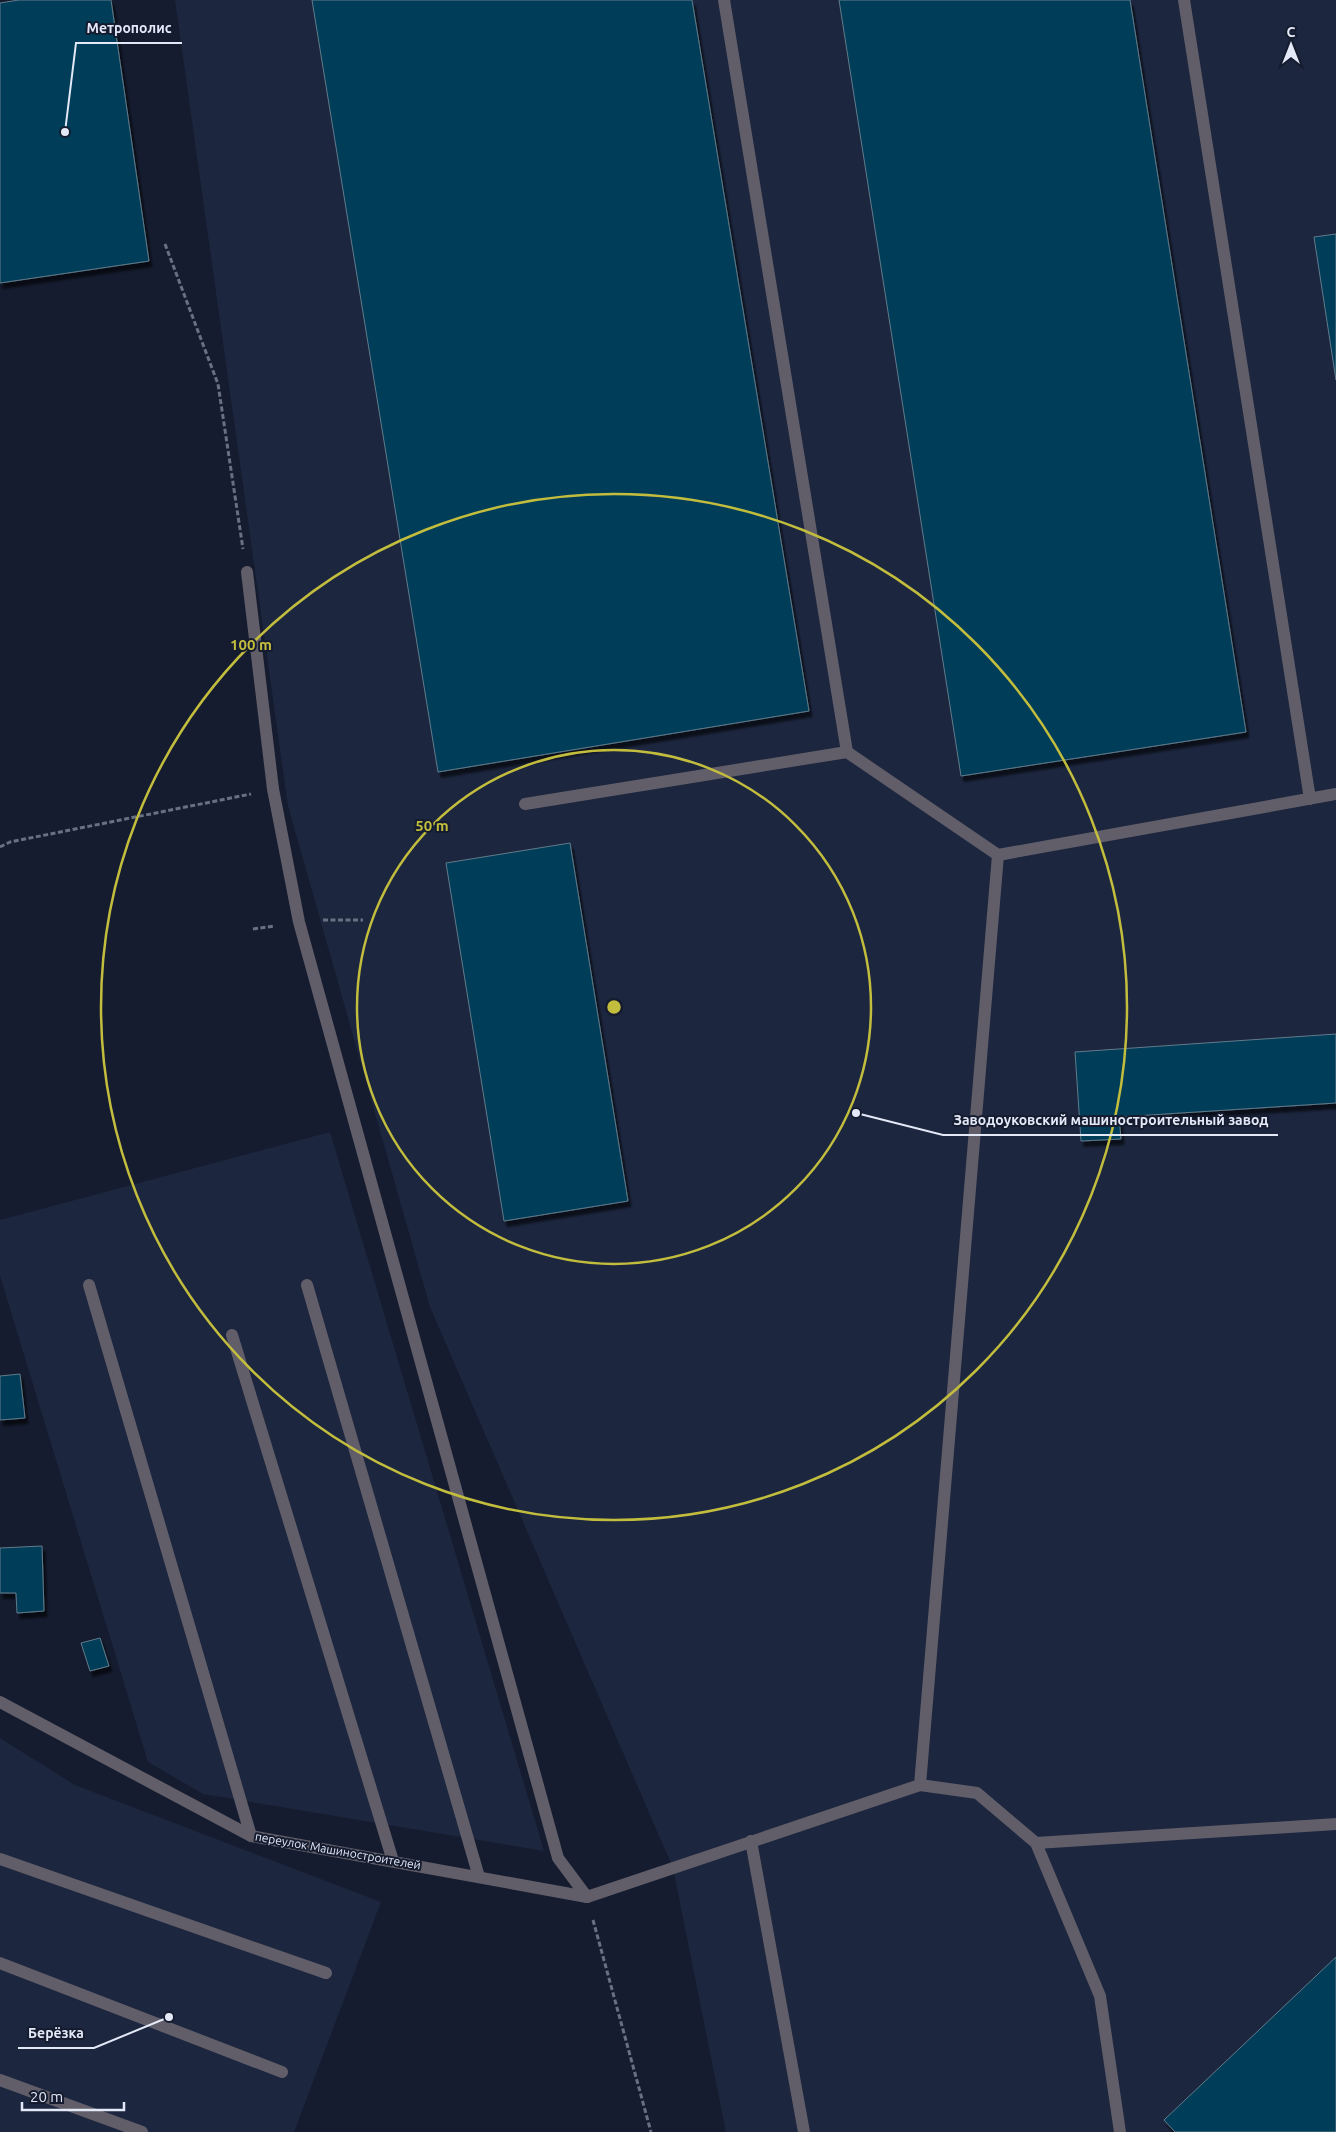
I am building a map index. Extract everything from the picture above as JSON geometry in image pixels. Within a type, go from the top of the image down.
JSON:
[{"type":"street","points":[[724,0],[847,752]]},
{"type":"street","points":[[1184,0],[1310,799]]},
{"type":"street","points":[[247,572],[273,789],[299,922],[558,1858],[587,1897],[920,1785],[977,1793],[1036,1843],[1100,1996],[1120,2132]]},
{"type":"street","points":[[525,804],[847,752],[998,855],[1336,794]]},
{"type":"street","points":[[920,1785],[998,855]]},
{"type":"street","points":[[89,1285],[251,1836]]},
{"type":"street","points":[[307,1285],[479,1877]]},
{"type":"street","points":[[232,1335],[393,1861]]},
{"type":"street","name":"переулок Машиностроителей","points":[[0,1702],[251,1836],[587,1897]]},
{"type":"street","points":[[1036,1843],[1336,1824]]},
{"type":"street","points":[[751,1841],[804,2132]]},
{"type":"street","points":[[0,1859],[326,1973]]},
{"type":"street","points":[[0,1963],[282,2072]]},
{"type":"street","points":[[0,2080],[142,2132]]},
{"type":"path","points":[[165,244],[218,384],[247,572]]},
{"type":"path","points":[[0,847],[10,842],[273,789]]},
{"type":"path","points":[[587,1897],[651,2132]]},
{"type":"shaded area","points":[[175,0],[1336,0],[1336,2132],[726,2132],[673,1868],[430,1307],[288,806]]},
{"type":"shaded area","points":[[330,1132],[544,1851],[203,1794],[148,1762],[0,1276],[0,1220]]},
{"type":"shaded area","points":[[0,1738],[75,1785],[381,1902],[294,2132],[0,2132]]},
{"type":"building","points":[[19,0],[111,0],[149,261],[0,283],[0,3]]},
{"type":"building","points":[[312,0],[692,0],[809,711],[438,772]]},
{"type":"building","points":[[839,0],[1130,0],[1246,732],[961,776]]},
{"type":"building","points":[[1336,234],[1336,380],[1314,237]]},
{"type":"building","points":[[570,843],[628,1201],[504,1221],[446,863]]},
{"type":"building","points":[[1336,1034],[1336,1103],[1119,1117],[1121,1139],[1081,1141],[1075,1052]]},
{"type":"building","points":[[20,1374],[25,1418],[0,1420],[0,1376]]},
{"type":"building","points":[[42,1546],[44,1611],[17,1613],[16,1593],[0,1593],[0,1548]]},
{"type":"building","points":[[100,1638],[109,1666],[90,1671],[81,1643]]},
{"type":"building","points":[[1336,1957],[1336,2132],[1175,2132],[1164,2120]]},
{"type":"place","name":"Метрополис","points":[[65,132]]},
{"type":"place","name":"Заводоуковский машиностроительный завод","points":[[856,1113]]},
{"type":"place","name":"Берёзка","points":[[169,2017]]}]
